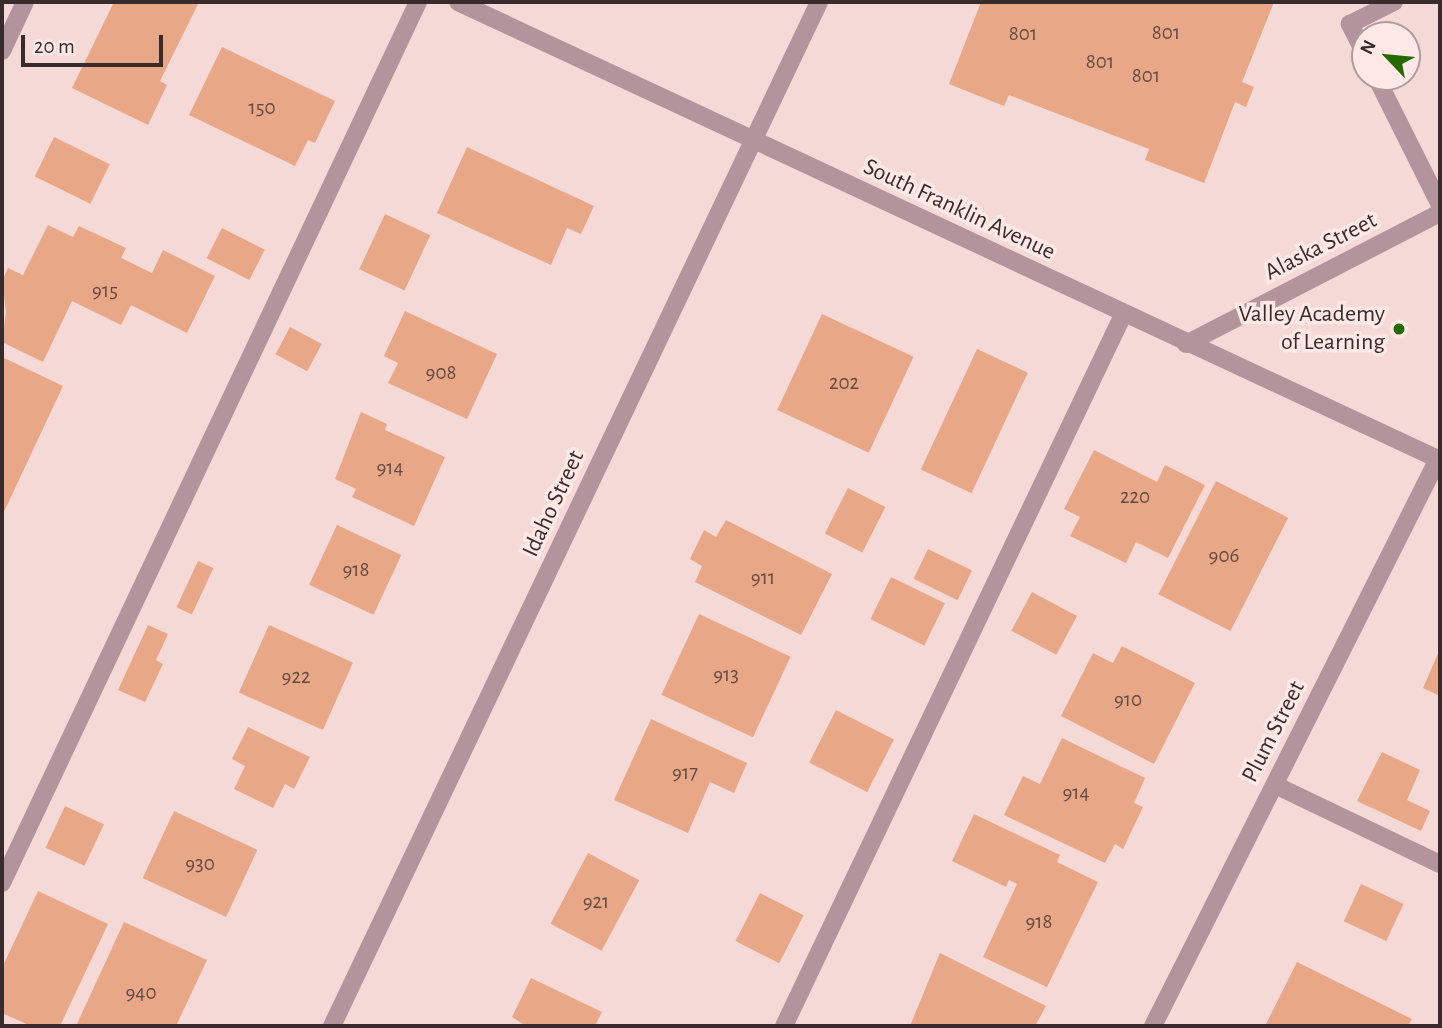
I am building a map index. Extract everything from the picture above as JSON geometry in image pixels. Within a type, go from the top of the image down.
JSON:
[{"type":"street","points":[[2,51],[25,2]]},
{"type":"street","points":[[2,883],[418,2]]},
{"type":"street","name":"South Franklin Avenue","points":[[458,2],[1186,344],[1439,459]]},
{"type":"street","name":"Idaho Street","points":[[332,1026],[819,2]]},
{"type":"street","points":[[1356,21],[1394,2]]},
{"type":"street","points":[[1383,91],[1440,205]]},
{"type":"street","name":"Alaska Street","points":[[1186,344],[1440,213]]},
{"type":"street","points":[[784,1026],[1124,315]]},
{"type":"street","name":"Plum Street","points":[[1153,1026],[1439,459]]},
{"type":"street","points":[[1275,785],[1440,864]]},
{"type":"building","points":[[114,2],[199,2],[160,81],[167,85],[148,125],[72,88]]},
{"type":"building","points":[[981,2],[1274,2],[1242,82],[1254,87],[1246,107],[1235,102],[1204,183],[1145,160],[1149,149],[1009,95],[1004,106],[949,84]]},
{"type":"building","points":[[222,47],[335,101],[315,143],[308,140],[295,166],[189,115]]},
{"type":"building","points":[[54,137],[110,164],[90,204],[35,177]]},
{"type":"building","points":[[467,147],[594,206],[581,234],[567,228],[551,265],[437,213]]},
{"type":"building","points":[[385,214],[430,235],[405,290],[359,269]]},
{"type":"building","points":[[48,225],[73,237],[79,226],[126,248],[121,258],[152,273],[163,250],[215,276],[187,333],[131,305],[121,325],[72,301],[43,362],[2,342],[6,312],[2,281],[8,268],[23,275]]},
{"type":"building","points":[[222,228],[265,250],[249,280],[207,258]]},
{"type":"building","points":[[405,311],[497,354],[467,419],[388,383],[398,363],[384,356]]},
{"type":"building","points":[[822,314],[914,357],[869,453],[777,410]]},
{"type":"building","points":[[290,327],[322,344],[307,371],[275,354]]},
{"type":"building","points":[[977,349],[1028,373],[972,493],[921,470]]},
{"type":"building","points":[[2,357],[63,386],[2,516]]},
{"type":"building","points":[[361,412],[387,424],[385,430],[445,457],[414,526],[352,497],[356,489],[335,479]]},
{"type":"building","points":[[1094,450],[1157,482],[1165,465],[1205,485],[1168,558],[1136,542],[1126,563],[1070,536],[1080,517],[1064,509]]},
{"type":"building","points":[[1216,481],[1288,518],[1231,631],[1158,594]]},
{"type":"building","points":[[848,488],[885,507],[862,553],[825,533]]},
{"type":"building","points":[[726,520],[832,574],[801,635],[695,582],[702,566],[690,559],[704,530],[716,537]]},
{"type":"building","points":[[337,525],[401,555],[373,615],[309,585]]},
{"type":"building","points":[[928,549],[972,570],[958,600],[914,579]]},
{"type":"building","points":[[198,561],[213,568],[192,614],[176,607]]},
{"type":"building","points":[[891,577],[945,603],[924,646],[870,619]]},
{"type":"building","points":[[1032,592],[1077,616],[1056,655],[1011,631]]},
{"type":"building","points":[[699,614],[791,657],[753,737],[661,695]]},
{"type":"building","points":[[148,625],[168,634],[156,660],[163,664],[145,702],[118,690]]},
{"type":"building","points":[[269,625],[353,662],[323,730],[239,693]]},
{"type":"building","points":[[1122,646],[1195,683],[1154,764],[1061,716],[1093,653],[1113,663]]},
{"type":"building","points":[[1440,649],[1440,696],[1423,688]]},
{"type":"building","points":[[836,710],[894,740],[867,792],[809,763]]},
{"type":"building","points":[[651,719],[747,763],[734,793],[710,782],[688,833],[614,800]]},
{"type":"building","points":[[248,727],[310,757],[294,789],[285,784],[273,808],[234,789],[245,766],[232,759]]},
{"type":"building","points":[[1062,738],[1145,778],[1134,803],[1143,807],[1123,849],[1115,844],[1105,863],[1004,815],[1023,776],[1040,784]]},
{"type":"building","points":[[1382,752],[1420,770],[1407,800],[1430,811],[1421,831],[1357,801]]},
{"type":"building","points":[[65,806],[104,824],[85,866],[46,848]]},
{"type":"building","points":[[174,811],[257,850],[226,917],[143,878]]},
{"type":"building","points":[[974,814],[1060,855],[1057,862],[1098,882],[1047,987],[983,957],[1017,884],[1009,880],[1006,887],[952,861]]},
{"type":"building","points":[[588,853],[639,880],[602,951],[550,924]]},
{"type":"building","points":[[1361,884],[1404,904],[1386,941],[1344,921]]},
{"type":"building","points":[[38,891],[108,924],[60,1026],[31,1026],[2,1013],[2,968]]},
{"type":"building","points":[[760,893],[804,915],[779,963],[735,941]]},
{"type":"building","points":[[124,922],[207,960],[176,1026],[76,1026]]},
{"type":"building","points":[[940,953],[1046,1006],[1035,1026],[910,1026]]},
{"type":"building","points":[[1297,962],[1412,1019],[1408,1026],[1265,1026]]},
{"type":"building","points":[[531,978],[602,1012],[595,1026],[526,1026],[512,1017]]},
{"type":"place","name":"Valley Academy of Learning","points":[[1399,329]]}]
